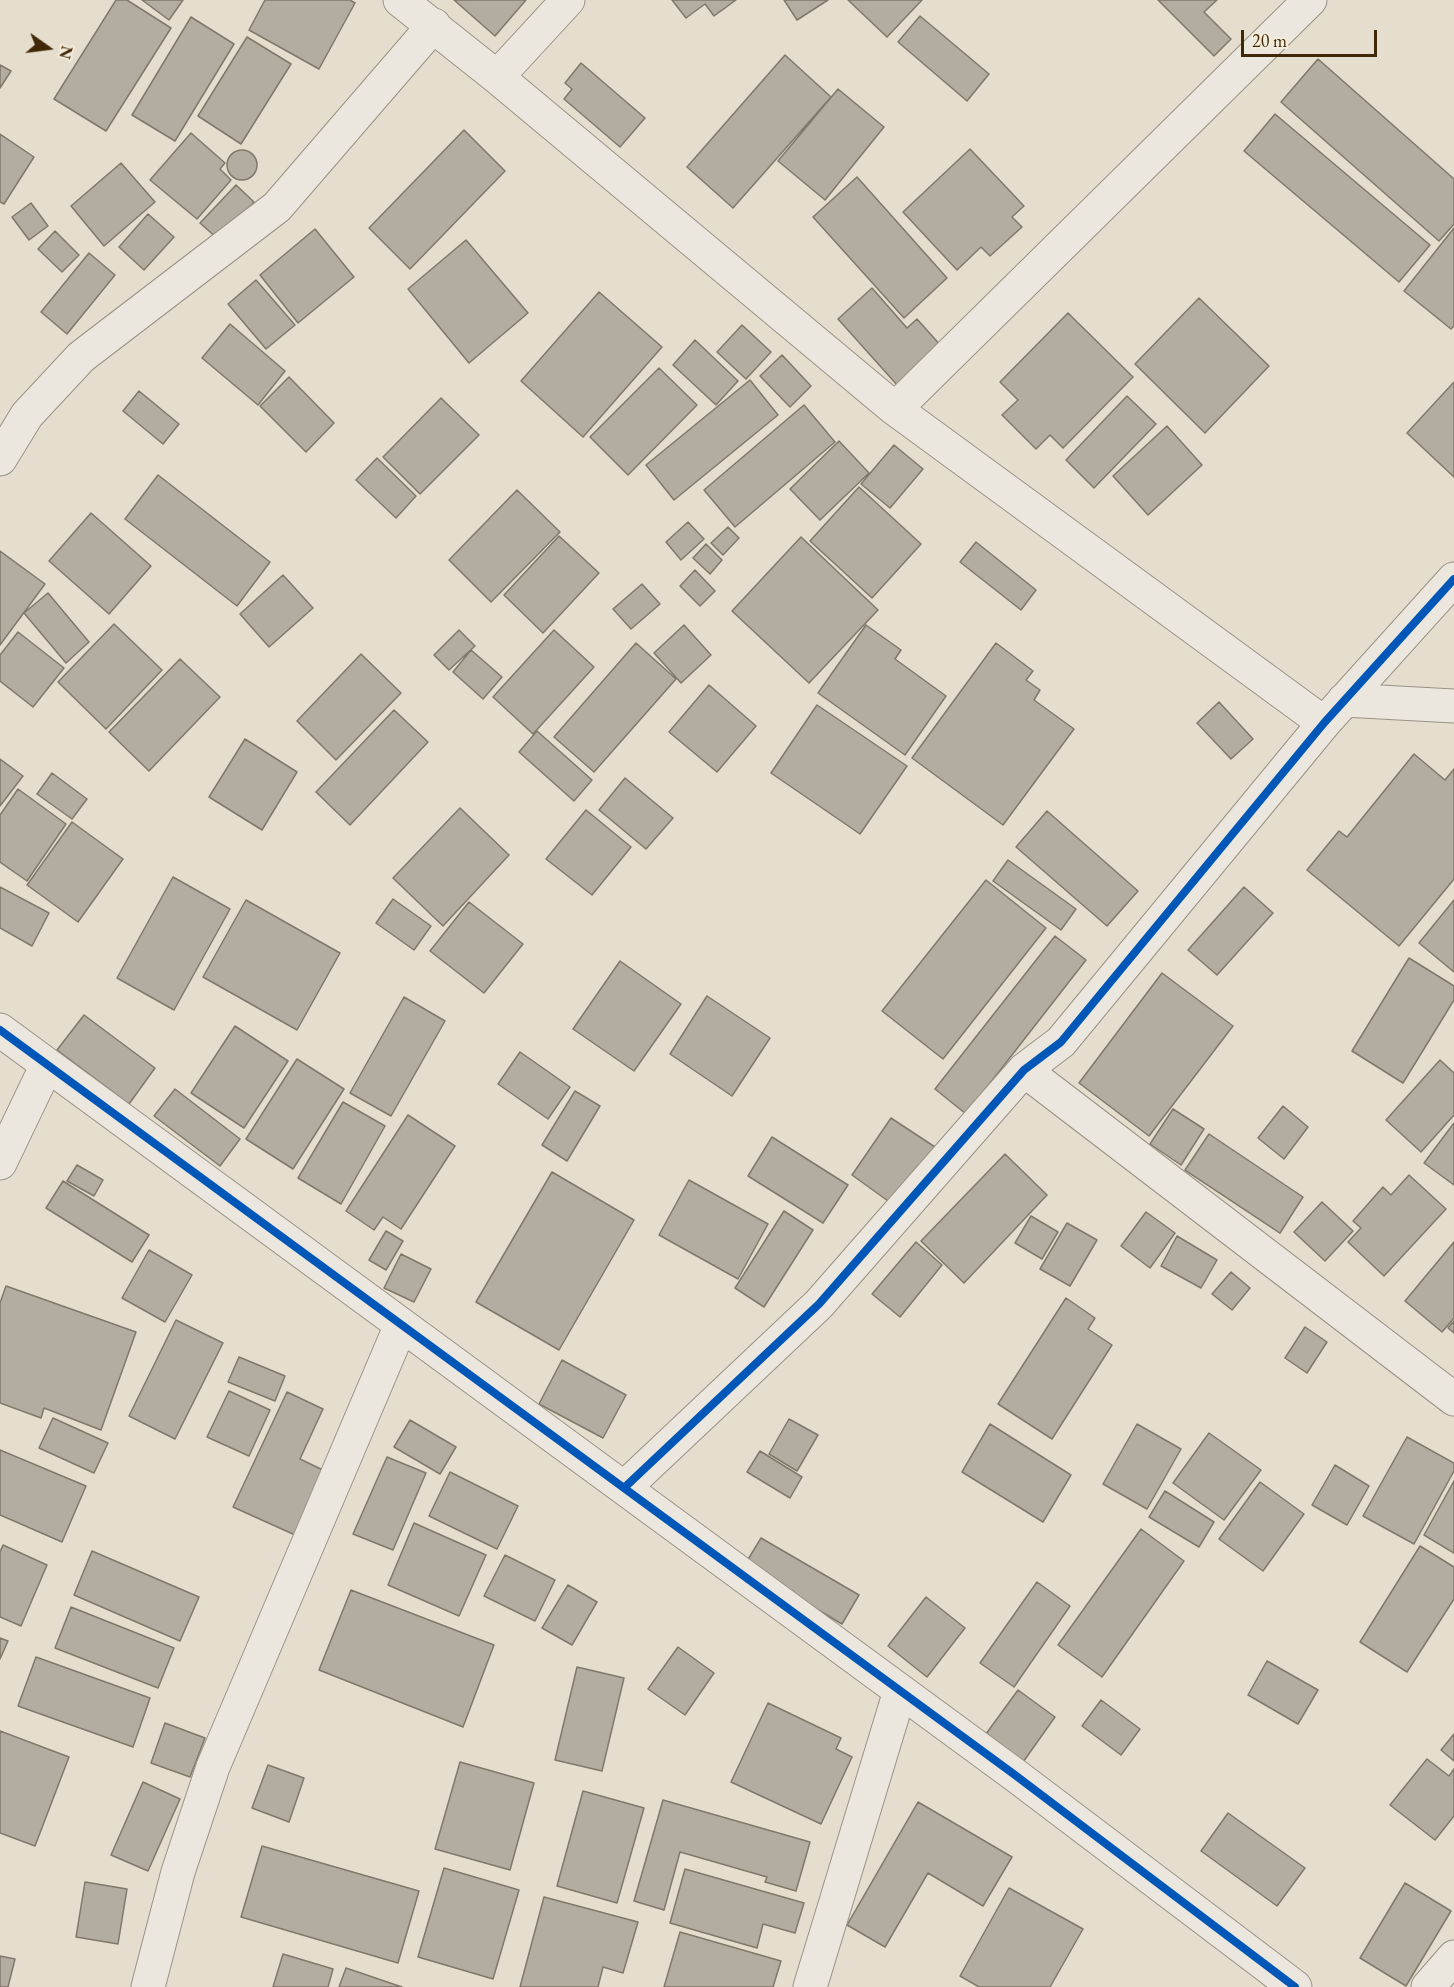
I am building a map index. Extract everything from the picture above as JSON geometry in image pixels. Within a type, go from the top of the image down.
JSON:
[{"type":"street","points":[[400,0],[497,77],[895,409],[1334,712],[1454,706]]},
{"type":"street","points":[[497,77],[568,0]]},
{"type":"street","points":[[895,409],[1310,0]]},
{"type":"street","points":[[0,459],[27,415],[81,357],[277,207],[434,25]]},
{"type":"street","points":[[624,1488],[819,1304],[1024,1070],[1061,1042],[1334,712],[1454,579]]},
{"type":"street","points":[[0,1030],[900,1691],[1295,1987]]},
{"type":"street","points":[[0,1163],[47,1065]]},
{"type":"street","points":[[1024,1070],[1454,1400]]},
{"type":"street","points":[[148,1987],[178,1872],[213,1767],[401,1325]]},
{"type":"street","points":[[810,1987],[900,1691]]},
{"type":"street","points":[[1428,1987],[1454,1957]]},
{"type":"building","points":[[116,0],[127,0],[171,28],[106,131],[54,99]]},
{"type":"building","points":[[142,0],[183,0],[169,20]]},
{"type":"building","points":[[265,0],[350,0],[355,3],[319,69],[249,30]]},
{"type":"building","points":[[454,0],[526,0],[495,36]]},
{"type":"building","points":[[672,0],[736,0],[714,16],[705,4],[686,18]]},
{"type":"building","points":[[784,0],[828,0],[797,20]]},
{"type":"building","points":[[848,0],[922,0],[887,37]]},
{"type":"building","points":[[1158,0],[1217,0],[1204,12],[1231,39],[1214,56]]},
{"type":"building","points":[[920,16],[989,74],[967,101],[898,42]]},
{"type":"building","points":[[191,17],[234,44],[175,141],[132,115]]},
{"type":"building","points":[[247,37],[291,64],[241,144],[198,116]]},
{"type":"building","points":[[785,55],[831,97],[733,208],[687,167]]},
{"type":"building","points":[[1318,59],[1454,179],[1454,224],[1439,241],[1281,102]]},
{"type":"building","points":[[581,63],[645,118],[620,147],[564,99],[572,89],[565,83]]},
{"type":"building","points":[[0,65],[11,71],[0,88]]},
{"type":"building","points":[[838,89],[884,127],[825,200],[778,161]]},
{"type":"building","points":[[1275,114],[1430,245],[1399,282],[1244,151]]},
{"type":"building","points":[[464,130],[505,171],[410,269],[369,228]]},
{"type":"building","points":[[191,133],[225,163],[220,169],[231,180],[197,219],[150,180]]},
{"type":"building","points":[[0,134],[34,157],[4,204],[0,202]]},
{"type":"building","points":[[970,149],[1024,206],[1012,217],[1022,227],[990,256],[981,247],[957,270],[903,212]]},
{"type":"building","points":[[242,150],[248,151],[256,159],[256,171],[248,179],[242,180],[236,179],[228,171],[227,165],[228,159],[236,151]]},
{"type":"building","points":[[121,163],[155,202],[104,246],[71,206]]},
{"type":"building","points":[[857,177],[947,278],[904,318],[813,217]]},
{"type":"building","points":[[236,185],[254,202],[219,240],[200,223]]},
{"type":"building","points":[[31,203],[48,226],[29,240],[12,217]]},
{"type":"building","points":[[148,214],[174,237],[144,270],[119,247]]},
{"type":"building","points":[[1454,228],[1454,326],[1451,329],[1404,291]]},
{"type":"building","points":[[315,229],[354,277],[298,323],[260,275]]},
{"type":"building","points":[[55,231],[79,255],[62,272],[38,249]]},
{"type":"building","points":[[466,240],[528,313],[469,363],[408,289]]},
{"type":"building","points":[[89,253],[115,275],[67,334],[41,312]]},
{"type":"building","points":[[256,280],[295,325],[266,349],[228,304]]},
{"type":"building","points":[[872,288],[907,328],[917,319],[942,347],[898,386],[838,319]]},
{"type":"building","points":[[599,292],[662,347],[583,437],[521,381]]},
{"type":"building","points":[[1199,298],[1269,366],[1205,433],[1135,364]]},
{"type":"building","points":[[1068,313],[1133,377],[1063,448],[1050,435],[1036,449],[1002,415],[1018,400],[1000,382]]},
{"type":"building","points":[[230,324],[285,371],[258,405],[202,358]]},
{"type":"building","points":[[742,325],[771,352],[746,379],[717,352]]},
{"type":"building","points":[[695,340],[738,381],[716,405],[673,365]]},
{"type":"building","points":[[782,355],[811,386],[790,407],[760,376]]},
{"type":"building","points":[[659,368],[697,405],[628,475],[590,437]]},
{"type":"building","points":[[289,377],[334,423],[306,452],[260,406]]},
{"type":"building","points":[[750,380],[778,415],[674,500],[646,465]]},
{"type":"building","points":[[1454,382],[1454,477],[1407,433]]},
{"type":"building","points":[[139,391],[179,424],[163,444],[123,411]]},
{"type":"building","points":[[1127,396],[1156,424],[1094,488],[1066,460]]},
{"type":"building","points":[[441,398],[479,435],[420,494],[383,457]]},
{"type":"building","points":[[804,405],[835,442],[735,527],[704,490]]},
{"type":"building","points":[[1167,426],[1202,465],[1148,515],[1113,476]]},
{"type":"building","points":[[839,441],[869,473],[820,520],[790,489]]},
{"type":"building","points":[[894,445],[923,469],[890,508],[861,484]]},
{"type":"building","points":[[377,458],[416,496],[396,518],[356,480]]},
{"type":"building","points":[[158,475],[270,562],[237,606],[125,519]]},
{"type":"building","points":[[859,487],[921,544],[872,598],[810,541]]},
{"type":"building","points":[[517,490],[560,532],[491,602],[449,560]]},
{"type":"building","points":[[91,513],[151,566],[109,614],[49,561]]},
{"type":"building","points":[[688,522],[704,539],[681,560],[666,542]]},
{"type":"building","points":[[728,527],[739,538],[723,555],[711,543]]},
{"type":"building","points":[[559,536],[599,573],[543,633],[504,595]]},
{"type":"building","points":[[801,537],[878,610],[809,683],[732,611]]},
{"type":"building","points":[[976,542],[1036,590],[1021,610],[960,562]]},
{"type":"building","points":[[706,544],[722,560],[710,574],[693,558]]},
{"type":"building","points":[[0,551],[45,584],[0,645]]},
{"type":"building","points":[[695,570],[715,591],[700,606],[680,586]]},
{"type":"building","points":[[283,575],[313,608],[269,647],[240,614]]},
{"type":"building","points":[[642,584],[660,604],[631,629],[613,609]]},
{"type":"building","points":[[48,593],[89,642],[66,663],[24,613]]},
{"type":"building","points":[[114,624],[162,670],[106,729],[58,682]]},
{"type":"building","points":[[684,625],[711,655],[681,683],[654,653]]},
{"type":"building","points":[[866,625],[901,650],[895,659],[946,696],[905,755],[818,693]]},
{"type":"building","points":[[459,630],[475,646],[449,670],[434,655]]},
{"type":"building","points":[[554,630],[594,667],[533,734],[493,697]]},
{"type":"building","points":[[18,632],[64,668],[33,707],[0,681],[0,655]]},
{"type":"building","points":[[636,643],[676,679],[594,772],[554,737]]},
{"type":"building","points":[[996,643],[1033,671],[1026,680],[1040,690],[1034,700],[1074,729],[1003,825],[912,758]]},
{"type":"building","points":[[471,650],[502,677],[483,699],[453,672]]},
{"type":"building","points":[[361,654],[401,693],[336,760],[297,721]]},
{"type":"building","points":[[180,659],[220,697],[149,771],[109,732]]},
{"type":"building","points":[[709,685],[756,726],[717,772],[669,732]]},
{"type":"building","points":[[1219,702],[1253,739],[1231,759],[1197,723]]},
{"type":"building","points":[[817,705],[907,766],[860,834],[771,773]]},
{"type":"building","points":[[394,710],[428,742],[350,825],[316,792]]},
{"type":"building","points":[[537,731],[592,780],[574,801],[519,752]]},
{"type":"building","points":[[245,739],[297,772],[262,830],[209,797]]},
{"type":"building","points":[[1414,754],[1445,780],[1454,769],[1454,879],[1399,946],[1307,870],[1339,831],[1347,837]]},
{"type":"building","points":[[0,759],[23,776],[0,806]]},
{"type":"building","points":[[52,773],[87,799],[72,819],[37,794]]},
{"type":"building","points":[[625,778],[673,818],[646,849],[599,810]]},
{"type":"building","points":[[18,789],[66,824],[27,881],[0,862],[0,815]]},
{"type":"building","points":[[460,808],[509,855],[443,926],[393,878]]},
{"type":"building","points":[[586,810],[631,847],[592,895],[546,859]]},
{"type":"building","points":[[1047,811],[1138,891],[1107,926],[1016,847]]},
{"type":"building","points":[[72,822],[123,859],[78,922],[27,885]]},
{"type":"building","points":[[1008,860],[1076,909],[1061,930],[993,881]]},
{"type":"building","points":[[173,877],[230,909],[174,1010],[117,978]]},
{"type":"building","points":[[986,880],[1046,928],[943,1059],[882,1011]]},
{"type":"building","points":[[0,887],[49,913],[32,946],[0,928]]},
{"type":"building","points":[[1244,887],[1273,913],[1217,975],[1188,950]]},
{"type":"building","points":[[393,899],[431,926],[414,950],[376,923]]},
{"type":"building","points":[[246,900],[340,953],[297,1030],[203,977]]},
{"type":"building","points":[[1454,900],[1454,972],[1419,943]]},
{"type":"building","points":[[469,902],[523,944],[484,993],[430,951]]},
{"type":"building","points":[[1055,936],[1086,960],[966,1114],[935,1089]]},
{"type":"building","points":[[1409,958],[1454,986],[1454,1000],[1403,1083],[1352,1051]]},
{"type":"building","points":[[620,961],[681,1004],[634,1071],[573,1029]]},
{"type":"building","points":[[1162,973],[1233,1026],[1149,1136],[1079,1083]]},
{"type":"building","points":[[707,996],[770,1038],[732,1096],[670,1054]]},
{"type":"building","points":[[404,997],[445,1021],[391,1116],[350,1093]]},
{"type":"building","points":[[84,1015],[155,1068],[129,1104],[57,1050]]},
{"type":"building","points":[[235,1026],[288,1061],[244,1128],[191,1093]]},
{"type":"building","points":[[520,1052],[570,1087],[548,1119],[498,1084]]},
{"type":"building","points":[[297,1059],[344,1089],[293,1169],[246,1139]]},
{"type":"building","points":[[1440,1060],[1454,1073],[1454,1115],[1421,1152],[1386,1120]]},
{"type":"building","points":[[175,1089],[240,1139],[220,1166],[154,1116]]},
{"type":"building","points":[[575,1091],[600,1106],[567,1161],[542,1145]]},
{"type":"building","points":[[343,1102],[385,1126],[341,1204],[298,1178]]},
{"type":"building","points":[[1283,1106],[1308,1127],[1284,1159],[1258,1138]]},
{"type":"building","points":[[1173,1109],[1204,1129],[1181,1165],[1150,1144]]},
{"type":"building","points":[[408,1115],[455,1146],[401,1229],[383,1217],[374,1230],[346,1211]]},
{"type":"building","points":[[891,1118],[935,1147],[895,1206],[852,1175]]},
{"type":"building","points":[[1454,1123],[1454,1185],[1424,1163]]},
{"type":"building","points":[[1209,1134],[1303,1197],[1280,1233],[1185,1170]]},
{"type":"building","points":[[772,1137],[848,1185],[823,1223],[748,1176]]},
{"type":"building","points":[[1005,1154],[1047,1195],[964,1283],[921,1241]]},
{"type":"building","points":[[77,1165],[103,1180],[94,1196],[67,1181]]},
{"type":"building","points":[[552,1172],[634,1220],[559,1350],[476,1302]]},
{"type":"building","points":[[1409,1175],[1446,1209],[1384,1276],[1348,1242],[1361,1228],[1353,1221],[1383,1187],[1391,1195]]},
{"type":"building","points":[[689,1180],[768,1224],[738,1279],[659,1235]]},
{"type":"building","points":[[63,1181],[149,1235],[132,1262],[46,1208]]},
{"type":"building","points":[[1322,1202],[1353,1231],[1325,1261],[1294,1232]]},
{"type":"building","points":[[784,1211],[813,1230],[764,1307],[735,1288]]},
{"type":"building","points":[[1146,1212],[1175,1233],[1150,1268],[1121,1246]]},
{"type":"building","points":[[1031,1216],[1058,1232],[1042,1259],[1015,1243]]},
{"type":"building","points":[[1067,1223],[1097,1240],[1070,1286],[1040,1269]]},
{"type":"building","points":[[386,1231],[403,1241],[386,1270],[369,1260]]},
{"type":"building","points":[[1177,1236],[1217,1260],[1201,1288],[1161,1266]]},
{"type":"building","points":[[916,1242],[942,1265],[900,1317],[872,1294]]},
{"type":"building","points":[[1454,1242],[1454,1318],[1442,1332],[1405,1301]]},
{"type":"building","points":[[149,1250],[192,1275],[165,1322],[122,1298]]},
{"type":"building","points":[[401,1254],[431,1269],[414,1302],[384,1288]]},
{"type":"building","points":[[1231,1272],[1250,1288],[1232,1310],[1212,1294]]},
{"type":"building","points":[[6,1286],[136,1332],[101,1430],[44,1408],[41,1418],[0,1403],[0,1303]]},
{"type":"building","points":[[1066,1298],[1095,1318],[1088,1329],[1112,1345],[1052,1439],[998,1404]]},
{"type":"building","points":[[176,1320],[223,1343],[175,1439],[129,1416]]},
{"type":"building","points":[[1454,1321],[1454,1333],[1448,1328]]},
{"type":"building","points":[[1305,1327],[1327,1342],[1307,1373],[1285,1358]]},
{"type":"building","points":[[239,1357],[285,1376],[275,1401],[228,1382]]},
{"type":"building","points":[[562,1360],[626,1395],[603,1438],[539,1404]]},
{"type":"building","points":[[229,1391],[270,1410],[249,1456],[207,1437]]},
{"type":"building","points":[[287,1392],[323,1409],[300,1459],[325,1471],[295,1535],[233,1507]]},
{"type":"building","points":[[53,1418],[108,1443],[94,1473],[39,1448]]},
{"type":"building","points":[[789,1419],[818,1435],[797,1471],[769,1454]]},
{"type":"building","points":[[410,1420],[456,1447],[440,1474],[394,1447]]},
{"type":"building","points":[[990,1424],[1071,1475],[1043,1522],[962,1472]]},
{"type":"building","points":[[1137,1424],[1181,1449],[1147,1509],[1103,1484]]},
{"type":"building","points":[[1209,1433],[1261,1470],[1224,1520],[1173,1483]]},
{"type":"building","points":[[1407,1437],[1454,1463],[1454,1471],[1414,1544],[1363,1516]]},
{"type":"building","points":[[0,1450],[86,1486],[62,1542],[0,1515]]},
{"type":"building","points":[[760,1451],[802,1477],[790,1498],[747,1472]]},
{"type":"building","points":[[387,1457],[426,1473],[393,1550],[353,1534]]},
{"type":"building","points":[[1335,1465],[1369,1486],[1347,1525],[1312,1505]]},
{"type":"building","points":[[450,1472],[518,1506],[497,1549],[429,1516]]},
{"type":"building","points":[[1454,1481],[1454,1553],[1424,1535]]},
{"type":"building","points":[[1260,1482],[1304,1514],[1263,1571],[1219,1539]]},
{"type":"building","points":[[1165,1491],[1214,1522],[1199,1547],[1149,1517]]},
{"type":"building","points":[[414,1523],[486,1555],[459,1616],[388,1585]]},
{"type":"building","points":[[1141,1529],[1184,1561],[1102,1677],[1058,1645]]},
{"type":"building","points":[[761,1538],[859,1595],[842,1624],[744,1566]]},
{"type":"building","points":[[3,1545],[47,1565],[21,1626],[0,1617],[0,1552]]},
{"type":"building","points":[[1420,1546],[1454,1567],[1454,1599],[1407,1672],[1360,1642]]},
{"type":"building","points":[[92,1551],[199,1597],[180,1641],[74,1595]]},
{"type":"building","points":[[505,1555],[555,1580],[535,1621],[484,1596]]},
{"type":"building","points":[[1037,1582],[1070,1606],[1014,1687],[980,1663]]},
{"type":"building","points":[[568,1585],[597,1602],[572,1645],[542,1628]]},
{"type":"building","points":[[351,1590],[494,1645],[463,1727],[319,1670]]},
{"type":"building","points":[[926,1597],[965,1628],[927,1677],[888,1646]]},
{"type":"building","points":[[71,1607],[174,1648],[158,1688],[55,1648]]},
{"type":"building","points":[[0,1638],[8,1641],[0,1659]]},
{"type":"building","points":[[678,1647],[714,1673],[685,1715],[648,1689]]},
{"type":"building","points":[[36,1657],[150,1698],[133,1747],[18,1706]]},
{"type":"building","points":[[1267,1661],[1318,1690],[1298,1724],[1248,1695]]},
{"type":"building","points":[[577,1667],[624,1678],[602,1771],[555,1760]]},
{"type":"building","points":[[1018,1690],[1055,1717],[1021,1765],[983,1738]]},
{"type":"building","points":[[1101,1700],[1140,1729],[1121,1755],[1082,1726]]},
{"type":"building","points":[[768,1703],[841,1738],[836,1749],[852,1757],[821,1824],[731,1782]]},
{"type":"building","points":[[165,1723],[205,1738],[190,1777],[151,1763]]},
{"type":"building","points":[[0,1731],[69,1757],[35,1846],[0,1833]]},
{"type":"building","points":[[1454,1734],[1454,1761],[1441,1750]]},
{"type":"building","points":[[1427,1759],[1449,1776],[1454,1769],[1454,1816],[1435,1840],[1390,1805]]},
{"type":"building","points":[[460,1762],[534,1783],[510,1870],[435,1849]]},
{"type":"building","points":[[268,1765],[304,1778],[289,1822],[252,1808]]},
{"type":"building","points":[[143,1782],[180,1799],[148,1871],[111,1855]]},
{"type":"building","points":[[583,1791],[644,1808],[617,1903],[557,1886]]},
{"type":"building","points":[[663,1800],[810,1842],[796,1891],[765,1882],[767,1877],[680,1852],[664,1910],[634,1901]]},
{"type":"building","points":[[918,1802],[1012,1857],[983,1906],[928,1873],[885,1947],[847,1925]]},
{"type":"building","points":[[1228,1813],[1305,1868],[1277,1906],[1201,1851]]},
{"type":"building","points":[[262,1846],[419,1891],[398,1963],[241,1917]]},
{"type":"building","points":[[444,1868],[519,1890],[493,1979],[418,1957]]},
{"type":"building","points":[[685,1869],[804,1903],[795,1933],[763,1924],[757,1948],[670,1923]]},
{"type":"building","points":[[85,1882],[127,1889],[118,1944],[76,1937]]},
{"type":"building","points":[[1405,1883],[1451,1911],[1406,1986],[1360,1958]]},
{"type":"building","points":[[1009,1888],[1083,1929],[1050,1987],[979,1987],[960,1976]]},
{"type":"building","points":[[544,1897],[638,1922],[623,1973],[603,1967],[598,1987],[520,1987]]},
{"type":"building","points":[[680,1932],[781,1961],[773,1987],[664,1987]]},
{"type":"building","points":[[283,1954],[333,1969],[328,1987],[273,1987]]},
{"type":"building","points":[[0,1956],[15,1959],[8,1987],[0,1987]]},
{"type":"building","points":[[346,1968],[402,1987],[339,1987]]},
{"type":"cycle path","points":[[624,1488],[819,1304],[1024,1070],[1061,1042],[1324,723],[1454,579]]},
{"type":"cycle path","points":[[0,1030],[1015,1775],[1295,1987]]}]
